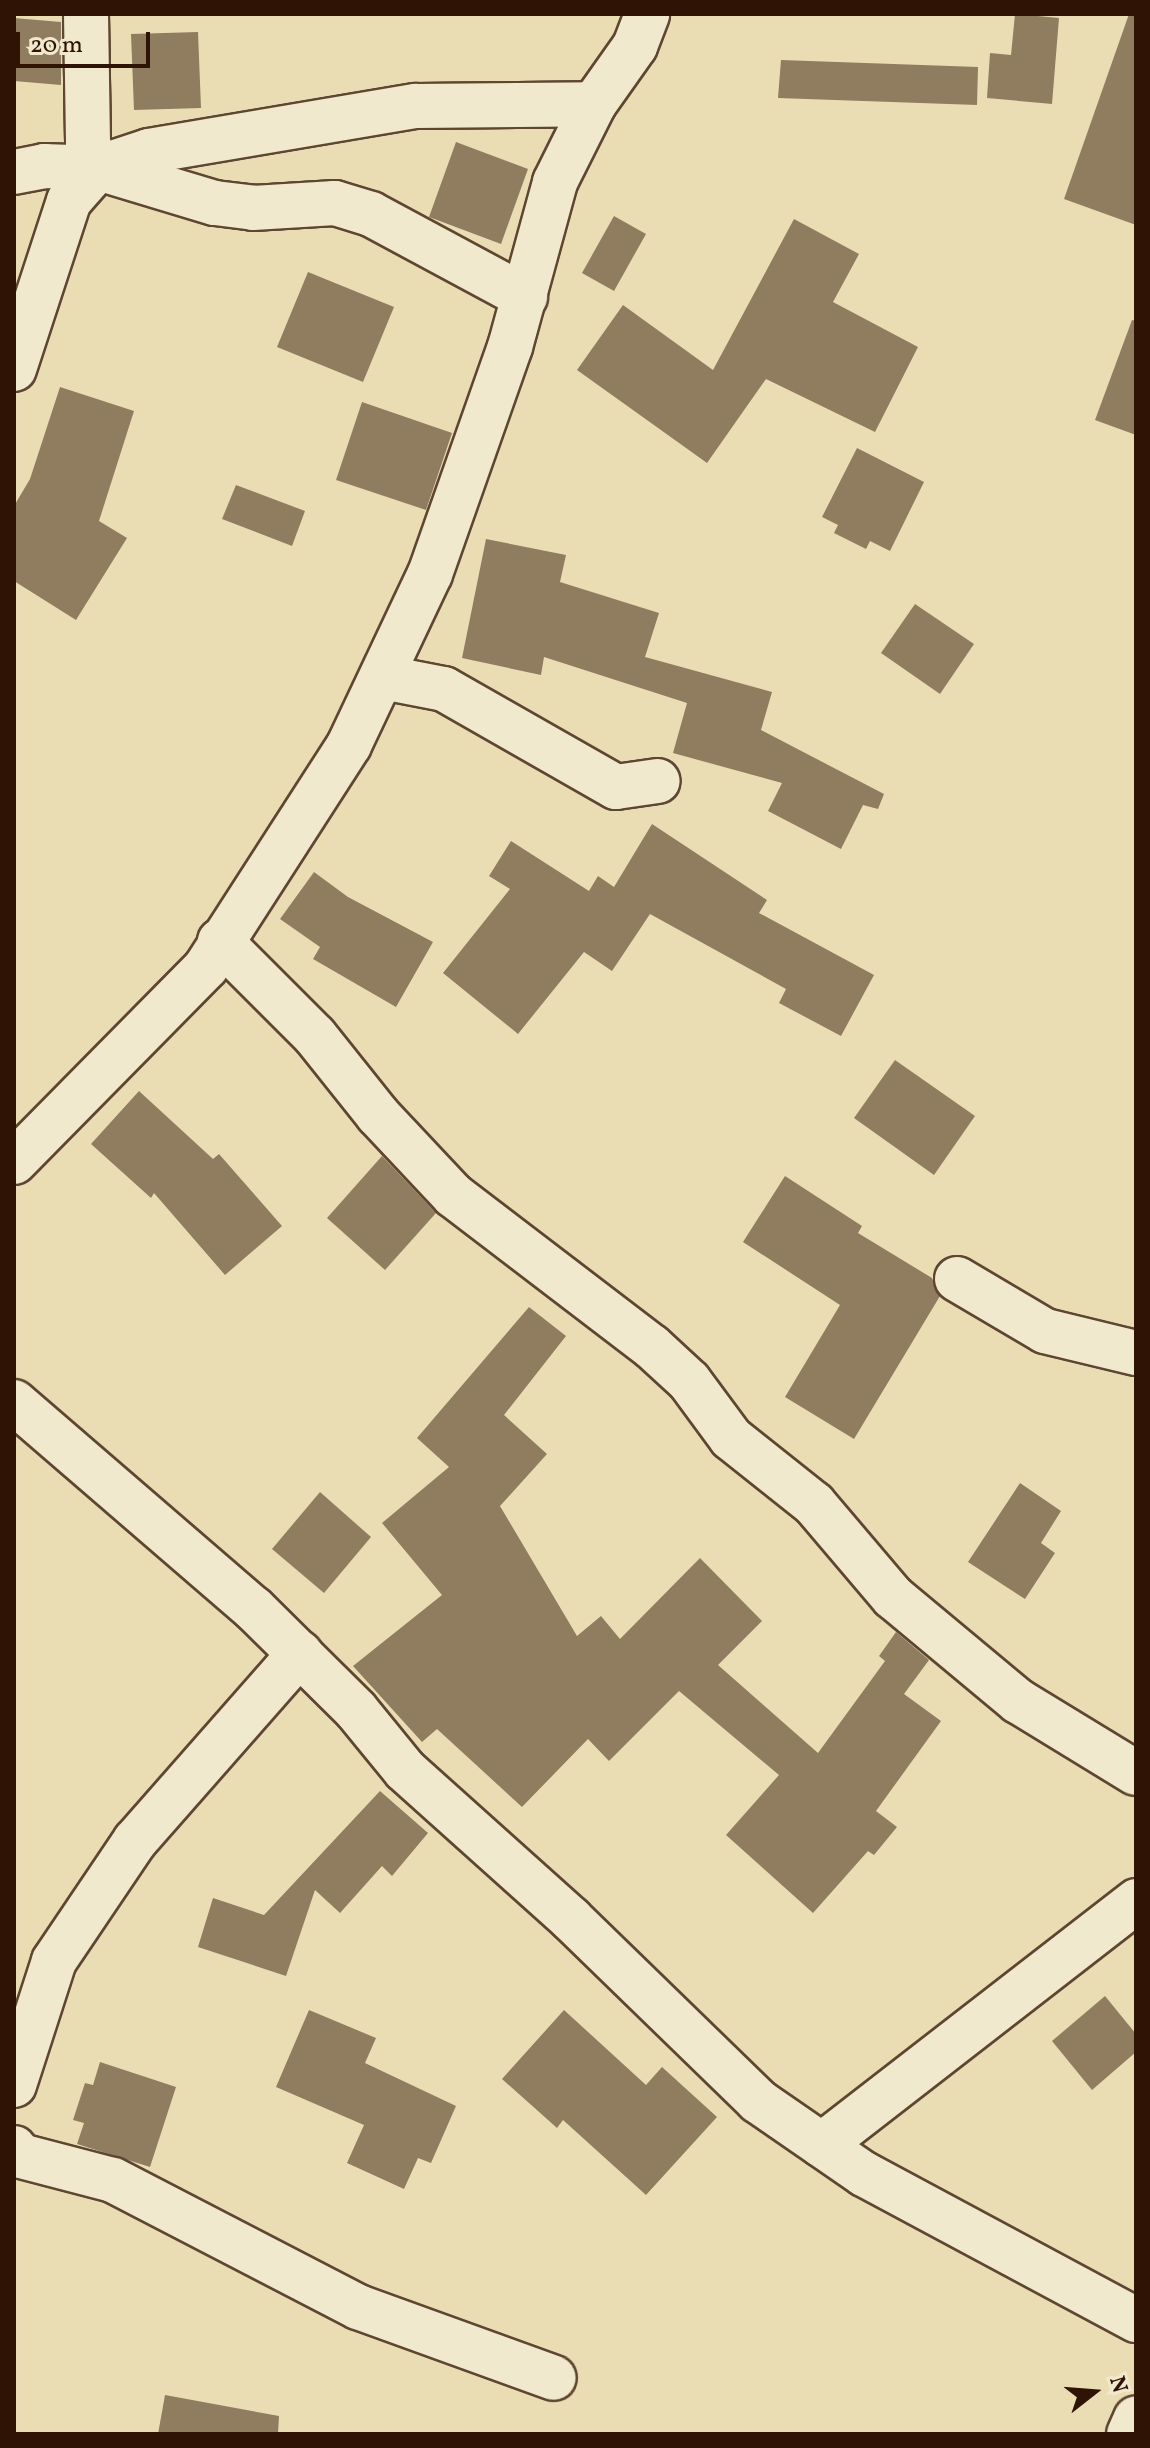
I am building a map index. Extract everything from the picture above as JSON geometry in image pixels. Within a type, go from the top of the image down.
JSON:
[{"type":"street","points":[[86,14],[88,144],[98,168]]},
{"type":"street","points":[[14,1162],[82,1089],[180,997],[349,745],[430,574],[525,297],[555,182],[594,104],[635,46],[647,14]]},
{"type":"street","points":[[14,369],[69,201],[98,168],[149,151],[416,106],[594,104]]},
{"type":"street","points":[[14,172],[44,166],[98,168],[215,203],[253,208],[335,203],[371,214],[525,297]]},
{"type":"street","points":[[382,677],[444,689],[616,787],[658,781]]},
{"type":"street","points":[[220,941],[315,1036],[378,1115],[453,1195],[680,1372],[731,1438],[814,1504],[893,1597],[1018,1701],[1136,1773]]},
{"type":"street","points":[[957,1279],[1045,1331],[1136,1353]]},
{"type":"street","points":[[14,1402],[300,1653],[405,1770],[571,1919],[758,2101],[924,2208],[1136,2320]]},
{"type":"street","points":[[14,2085],[54,1961],[135,1841],[300,1653]]},
{"type":"street","points":[[822,2145],[1136,1901]]},
{"type":"street","points":[[14,2148],[17,2155],[113,2180],[358,2307],[554,2378]]},
{"type":"street","points":[[1129,2434],[1136,2418]]},
{"type":"building","points":[[1015,14],[1059,18],[1052,104],[987,98],[990,53],[1011,55]]},
{"type":"building","points":[[1129,14],[1136,14],[1136,225],[1064,199]]},
{"type":"building","points":[[14,18],[61,22],[61,85],[14,81]]},
{"type":"building","points":[[198,32],[201,108],[134,110],[131,34]]},
{"type":"building","points":[[781,60],[978,67],[977,105],[778,98]]},
{"type":"building","points":[[456,142],[528,169],[501,244],[429,217]]},
{"type":"building","points":[[614,216],[646,234],[614,291],[582,273]]},
{"type":"building","points":[[794,219],[859,254],[833,302],[918,347],[875,432],[766,379],[707,463],[577,370],[623,305],[713,370]]},
{"type":"building","points":[[308,272],[394,307],[363,382],[277,347]]},
{"type":"building","points":[[1132,320],[1136,321],[1136,435],[1095,420]]},
{"type":"building","points":[[60,387],[134,411],[99,521],[127,538],[76,620],[14,581],[14,506],[30,479]]},
{"type":"building","points":[[362,402],[452,433],[426,510],[336,480]]},
{"type":"building","points":[[857,448],[924,482],[890,551],[870,541],[866,549],[834,533],[838,525],[822,517]]},
{"type":"building","points":[[236,485],[305,511],[292,546],[222,519]]},
{"type":"building","points":[[486,539],[566,555],[560,582],[659,613],[645,657],[772,692],[761,730],[884,794],[878,809],[863,805],[841,849],[768,811],[782,783],[673,753],[687,703],[544,657],[541,675],[462,658]]},
{"type":"building","points":[[915,604],[974,644],[940,694],[881,653]]},
{"type":"building","points":[[652,824],[767,900],[759,913],[874,975],[841,1036],[779,1003],[786,989],[650,914],[612,971],[584,952],[518,1034],[443,973],[510,889],[489,876],[511,841],[589,891],[598,876],[614,887]]},
{"type":"building","points":[[314,872],[348,897],[433,942],[396,1007],[313,959],[320,947],[280,919]]},
{"type":"building","points":[[895,1060],[975,1116],[934,1175],[854,1118]]},
{"type":"building","points":[[139,1091],[213,1159],[219,1154],[282,1226],[225,1275],[154,1193],[151,1198],[91,1144]]},
{"type":"building","points":[[382,1156],[436,1213],[385,1270],[327,1218]]},
{"type":"building","points":[[785,1176],[862,1226],[858,1233],[932,1278],[940,1296],[854,1439],[785,1397],[840,1305],[743,1242]]},
{"type":"building","points":[[529,1307],[566,1336],[504,1415],[547,1454],[500,1506],[577,1636],[601,1616],[620,1639],[700,1558],[762,1621],[718,1665],[818,1753],[885,1661],[879,1656],[896,1632],[929,1660],[904,1694],[941,1721],[876,1811],[897,1827],[874,1855],[868,1851],[813,1913],[726,1835],[779,1775],[679,1691],[609,1761],[588,1739],[522,1807],[437,1729],[422,1742],[353,1666],[442,1595],[382,1523],[449,1467],[417,1438]]},
{"type":"building","points":[[1020,1483],[1061,1511],[1041,1543],[1055,1553],[1025,1599],[968,1562]]},
{"type":"building","points":[[320,1492],[371,1537],[324,1593],[272,1549]]},
{"type":"building","points":[[380,1791],[428,1833],[392,1876],[382,1866],[340,1913],[315,1890],[286,1976],[198,1947],[213,1898],[264,1915]]},
{"type":"building","points":[[1105,1996],[1136,2034],[1136,2052],[1092,2090],[1052,2041]]},
{"type":"building","points":[[309,2010],[376,2038],[365,2063],[456,2106],[431,2163],[418,2158],[404,2189],[347,2163],[364,2125],[276,2087]]},
{"type":"building","points":[[564,2010],[646,2085],[662,2067],[717,2117],[646,2195],[563,2120],[557,2128],[502,2079]]},
{"type":"building","points":[[100,2062],[176,2087],[150,2167],[77,2144],[84,2123],[73,2120],[85,2083],[93,2085]]},
{"type":"building","points":[[165,2395],[279,2416],[278,2434],[158,2434]]}]
